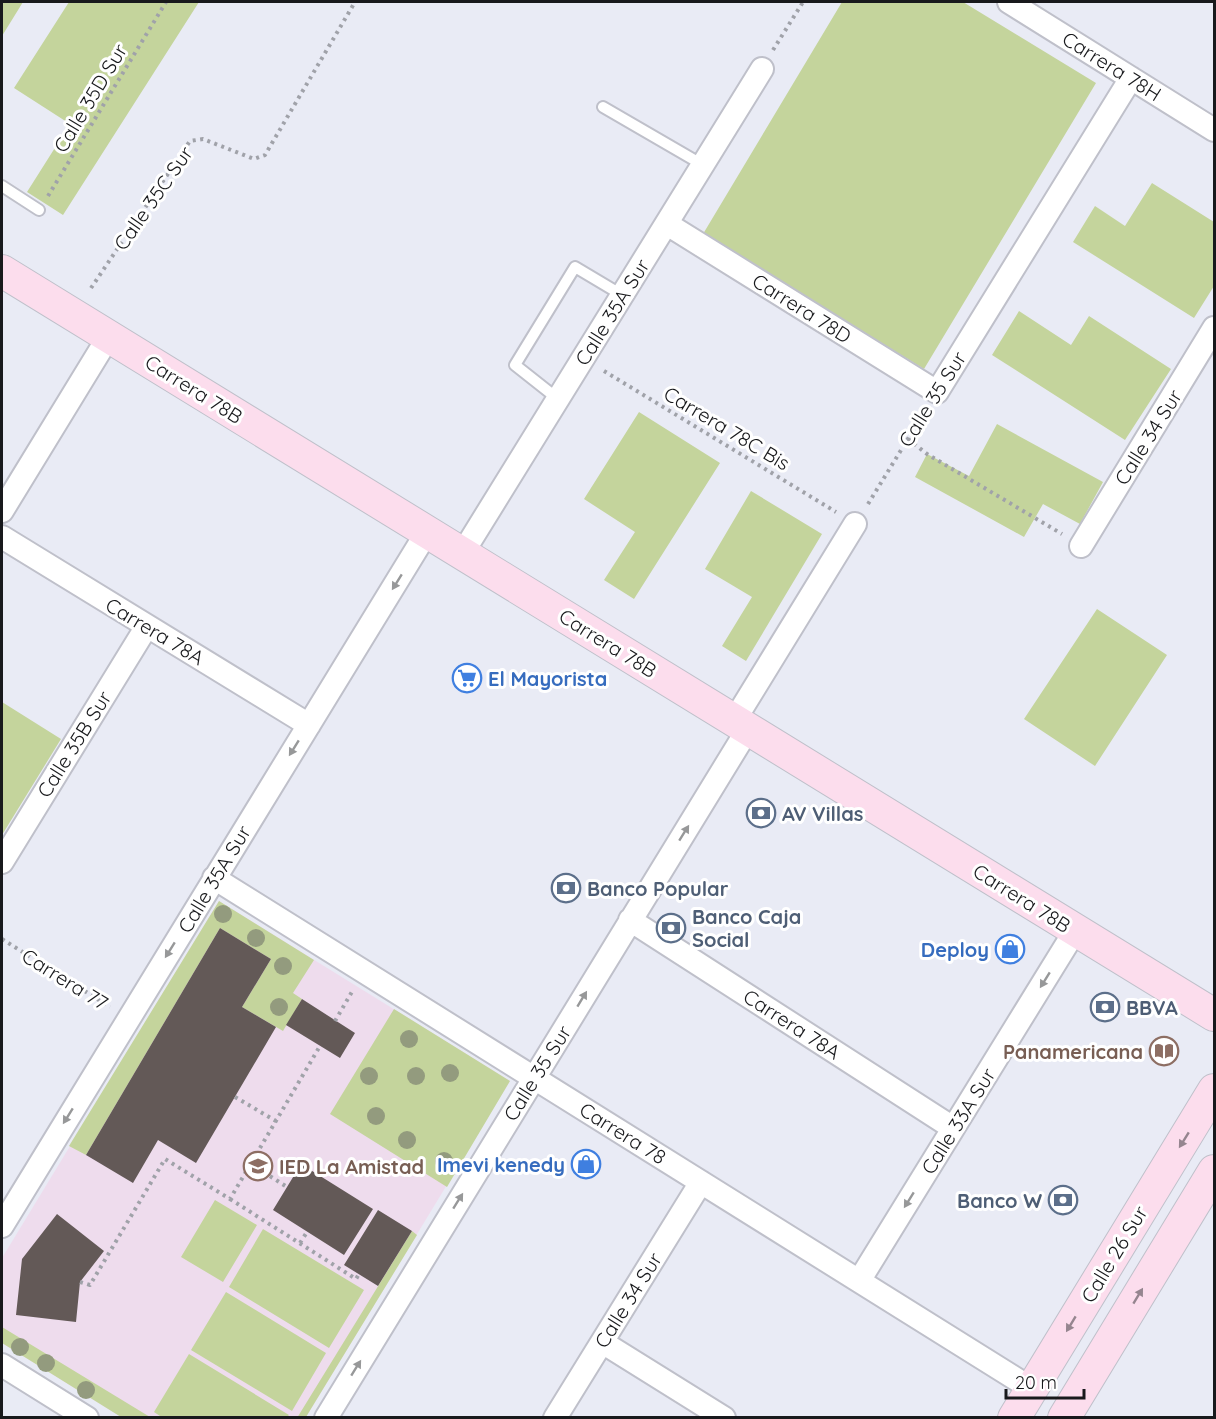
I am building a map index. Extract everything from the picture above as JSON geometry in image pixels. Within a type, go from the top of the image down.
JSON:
[{"type":"street","name":"Carrera 78H","points":[[1009,2],[1215,130]]},
{"type":"street","name":"Calle 35A Sur","points":[[462,554],[762,69]]},
{"type":"street","name":"Calle 35 Sur","points":[[937,392],[1131,78]]},
{"type":"street","name":"Carrera 78D","points":[[667,224],[937,392]]},
{"type":"street","name":"Carrera 78B","points":[[2,271],[1215,1015]]},
{"type":"street","name":"Calle 34 Sur","points":[[1081,546],[1215,328]]},
{"type":"street","points":[[2,511],[109,336]]},
{"type":"street","name":"Calle 35 Sur","points":[[326,1418],[630,920],[855,524]]},
{"type":"street","name":"Calle 35A Sur","points":[[2,1226],[427,532]]},
{"type":"street","name":"Carrera 78A","points":[[2,537],[309,725]]},
{"type":"street","name":"Calle 35B Sur","points":[[2,862],[147,626]]},
{"type":"street","name":"Carrera 78","points":[[214,878],[1032,1389]]},
{"type":"street","name":"Carrera 78A","points":[[630,920],[953,1128]]},
{"type":"street","name":"Calle 33A Sur","points":[[859,1281],[1075,931]]},
{"type":"street","name":"Calle 26 Sur","points":[[1014,1418],[1215,1090]]},
{"type":"street","points":[[1064,1418],[1215,1171]]},
{"type":"street","name":"Calle 34 Sur","points":[[555,1418],[700,1182]]},
{"type":"street","points":[[602,1342],[724,1418]]},
{"type":"street","points":[[2,1365],[87,1418]]},
{"type":"lane","points":[[603,107],[703,165]]},
{"type":"lane","points":[[2,186],[39,210]]},
{"type":"lane","points":[[558,399],[515,364],[575,267],[622,295]]},
{"type":"path","name":"Calle 35D Sur","points":[[39,210],[166,2]]},
{"type":"path","name":"Calle 35C Sur","points":[[91,288],[190,141],[203,139],[254,159],[265,155],[355,2]]},
{"type":"path","points":[[762,69],[803,2]]},
{"type":"path","name":"Carrera 78C Bis","points":[[584,358],[855,524]]},
{"type":"path","name":"Calle 35 Sur","points":[[855,524],[937,392]]},
{"type":"path","points":[[908,439],[927,454],[969,476],[1081,546]]},
{"type":"path","name":"Carrera 77","points":[[2,939],[128,1019]]},
{"type":"path","points":[[335,1021],[356,986]]},
{"type":"path","points":[[230,1200],[320,1046]]},
{"type":"path","points":[[235,1097],[276,1121]]},
{"type":"path","points":[[81,1282],[90,1285],[165,1159],[356,1279],[359,1274]]},
{"type":"path","points":[[251,1164],[287,1186]]},
{"type":"path","points":[[300,1243],[307,1232]]},
{"type":"shaded area","name":"IED La Amistad","points":[[219,901],[510,1081],[306,1417],[121,1417],[2,1343],[2,1258]]},
{"type":"green space","points":[[2,2],[23,2],[2,36]]},
{"type":"green space","points":[[69,2],[199,2],[63,215],[27,192],[70,124],[14,88]]},
{"type":"green space","points":[[842,2],[963,2],[1096,83],[924,369],[703,234]]},
{"type":"green space","points":[[1152,183],[1214,222],[1214,286],[1194,318],[1073,242],[1095,206],[1125,226]]},
{"type":"green space","points":[[1019,311],[1071,345],[1089,316],[1171,369],[1125,440],[992,355]]},
{"type":"green space","points":[[639,412],[720,463],[634,599],[604,580],[635,532],[584,499]]},
{"type":"green space","points":[[997,424],[1103,482],[1080,524],[1043,504],[1024,537],[915,477],[927,454],[969,476]]},
{"type":"green space","points":[[751,491],[822,534],[746,661],[722,646],[752,597],[705,569]]},
{"type":"green space","points":[[1097,609],[1167,655],[1095,766],[1024,719]]},
{"type":"green space","points":[[2,702],[61,739],[2,835]]},
{"type":"green space","points":[[219,901],[314,960],[293,993],[302,999],[283,1031],[242,1007],[271,959],[220,928],[86,1155],[69,1146]]},
{"type":"green space","points":[[394,1009],[510,1081],[447,1187],[330,1114]]},
{"type":"green space","points":[[215,1200],[257,1225],[223,1282],[181,1257]]},
{"type":"green space","points":[[263,1229],[364,1290],[329,1348],[229,1287]]},
{"type":"green space","points":[[412,1231],[417,1235],[306,1417],[297,1418]]},
{"type":"green space","points":[[226,1292],[326,1353],[292,1411],[191,1350]]},
{"type":"green space","points":[[2,1327],[150,1417],[121,1417],[2,1343]]},
{"type":"green space","points":[[189,1354],[289,1415],[287,1417],[163,1418],[154,1412]]},
{"type":"building","points":[[220,928],[271,959],[242,1007],[276,1027],[196,1163],[158,1140],[133,1183],[86,1155]]},
{"type":"building","points":[[302,999],[355,1033],[340,1058],[286,1025]]},
{"type":"building","points":[[301,1164],[373,1209],[344,1255],[273,1210]]},
{"type":"building","points":[[378,1210],[412,1231],[378,1286],[344,1265]]},
{"type":"building","points":[[57,1214],[104,1251],[80,1282],[76,1322],[16,1315],[22,1259]]},
{"type":"place","name":"El Mayorista","points":[[467,678]]},
{"type":"place","name":"AV Villas","points":[[761,813]]},
{"type":"place","name":"Banco Popular","points":[[566,888]]},
{"type":"place","name":"Banco Caja Social","points":[[671,928]]},
{"type":"place","name":"Deploy","points":[[1010,949]]},
{"type":"place","name":"BBVA","points":[[1105,1007]]},
{"type":"place","name":"Panamericana","points":[[1164,1051]]},
{"type":"place","name":"Imevi kenedy","points":[[586,1164]]},
{"type":"place","name":"IED La Amistad","points":[[258,1166]]},
{"type":"place","name":"Banco W","points":[[1063,1200]]}]
